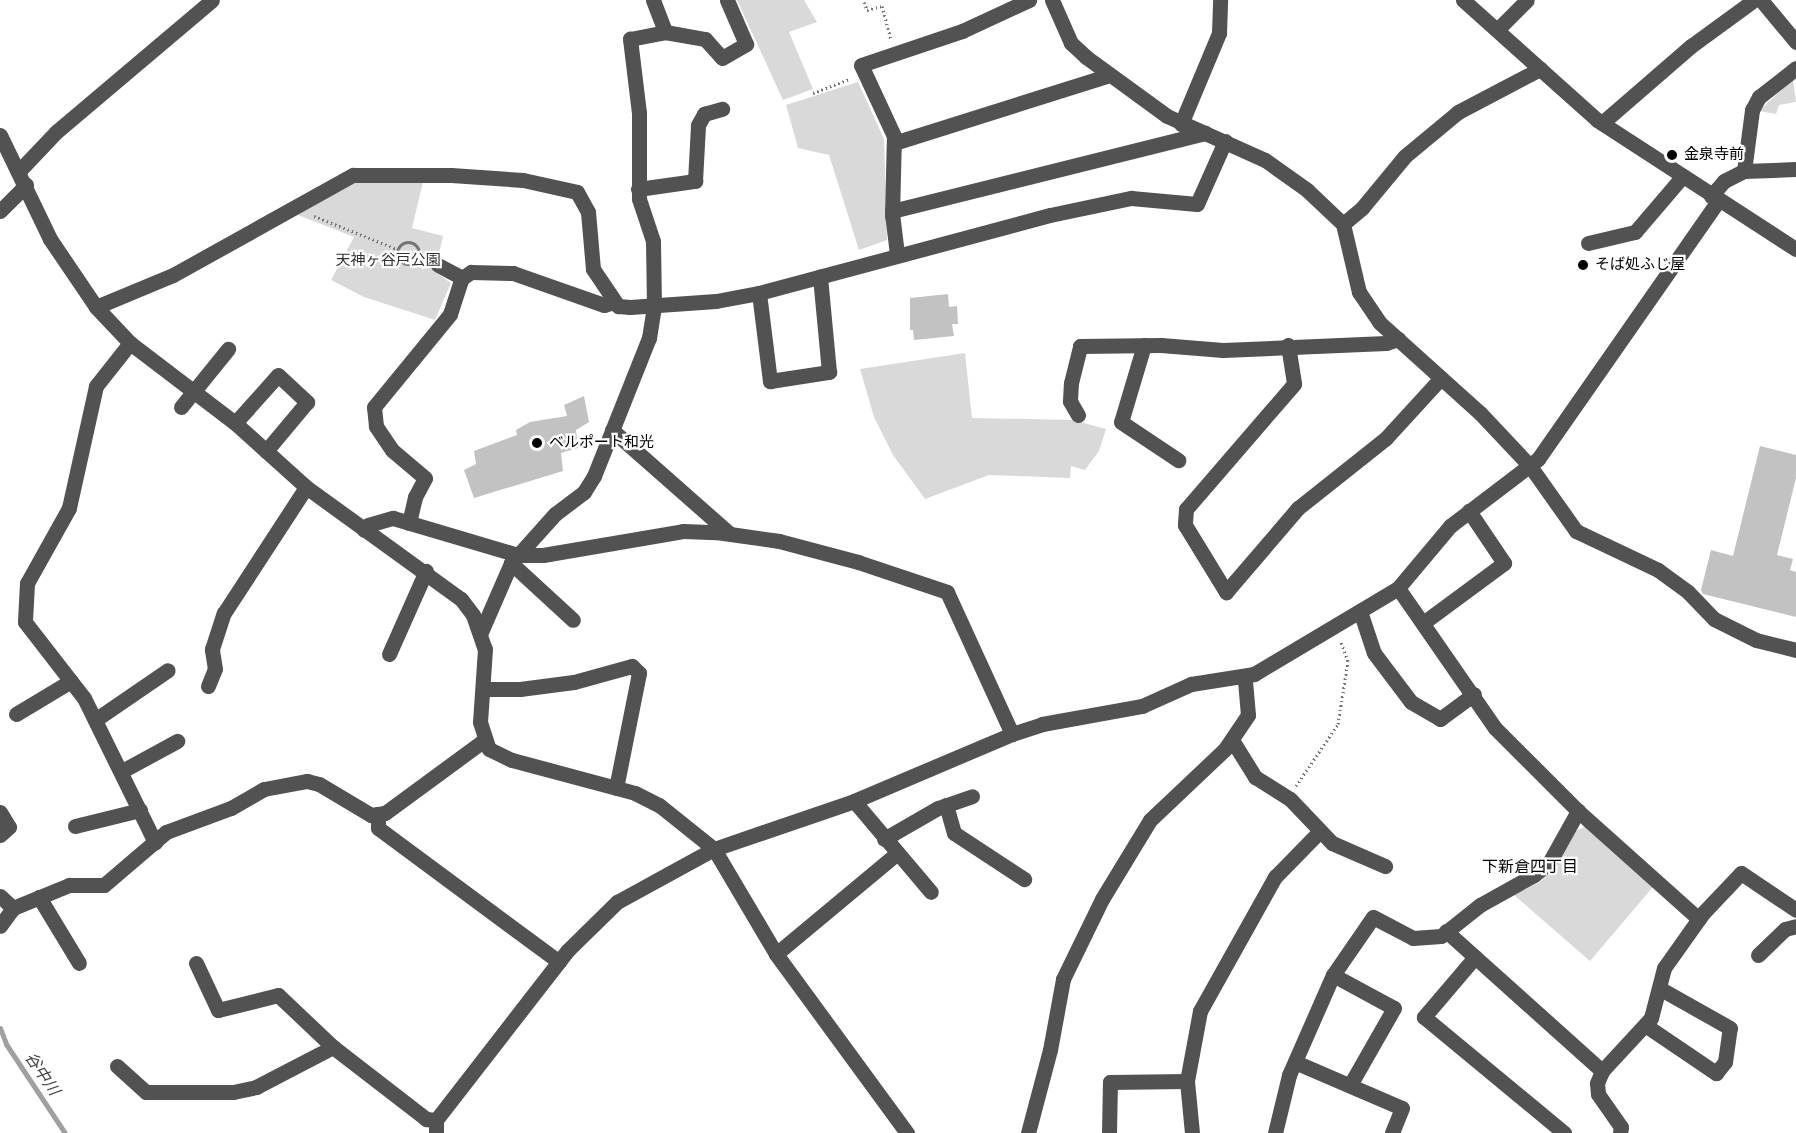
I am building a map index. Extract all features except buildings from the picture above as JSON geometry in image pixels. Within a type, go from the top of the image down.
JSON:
[{"type":"street","points":[[0,211],[56,132],[212,0]]},
{"type":"street","points":[[653,0],[665,32]]},
{"type":"street","points":[[481,632],[514,559],[555,514],[584,492],[649,338],[654,306],[653,241],[638,189],[639,113],[630,39],[665,32],[705,39],[722,58],[746,44],[727,0]]},
{"type":"street","points":[[897,254],[892,211],[894,143],[861,65],[962,31],[1029,0]]},
{"type":"street","points":[[1052,0],[1071,42],[1110,75],[1181,124],[1265,160],[1307,190],[1343,224],[1359,292],[1380,323],[1441,378],[1530,466],[1576,531],[1658,570],[1688,592],[1714,619],[1756,640],[1796,650]]},
{"type":"street","points":[[1181,124],[1219,33],[1220,0]]},
{"type":"street","points":[[1463,0],[1602,123],[1715,199],[1796,249]]},
{"type":"street","points":[[1497,30],[1527,0]]},
{"type":"street","points":[[1602,123],[1691,46],[1754,0]]},
{"type":"street","points":[[1761,0],[1796,42]]},
{"type":"street","points":[[1743,171],[1752,110],[1759,97],[1796,68]]},
{"type":"street","points":[[1343,224],[1362,208],[1405,156],[1458,112],[1540,69]]},
{"type":"street","points":[[894,143],[1110,75]]},
{"type":"street","points":[[638,189],[695,181],[698,125],[704,114],[722,109]]},
{"type":"street","points":[[892,211],[1205,133]]},
{"type":"street","points":[[0,135],[23,178],[50,239],[96,307],[130,343],[235,423],[306,487],[364,530],[426,571],[461,599],[481,632],[486,666],[480,722],[483,741],[499,756],[616,788],[659,805],[714,849],[776,954],[907,1133]]},
{"type":"street","points":[[96,307],[173,275],[353,176],[450,175],[523,180],[577,192],[588,212],[593,269],[614,302],[618,306],[654,306],[759,293],[897,254],[1131,198],[1197,204],[1225,141]]},
{"type":"street","points":[[196,963],[218,1011],[278,995],[333,1047],[436,1127],[559,962],[592,922],[617,902],[714,849],[854,801],[1012,734],[1042,724],[1142,706],[1191,684],[1245,677],[1398,588],[1469,511],[1530,466],[1630,333],[1725,181],[1743,171],[1796,169]]},
{"type":"street","points":[[1588,243],[1635,232],[1682,177]]},
{"type":"street","points":[[438,265],[462,278]]},
{"type":"street","points":[[409,523],[415,497],[425,478],[392,450],[376,426],[374,407],[450,314],[462,278],[471,272],[513,273],[604,305],[614,302]]},
{"type":"street","points":[[759,293],[771,381],[829,372],[820,276]]},
{"type":"street","points":[[1078,415],[1071,401],[1071,383],[1080,346],[1144,345],[1222,350],[1288,345],[1386,343],[1398,339]]},
{"type":"street","points":[[130,343],[96,386],[69,508],[27,583],[24,597],[25,622],[71,681],[95,720],[155,842]]},
{"type":"street","points":[[1144,345],[1121,422],[1178,460]]},
{"type":"street","points":[[1288,345],[1294,384],[1186,509],[1185,525],[1226,592],[1298,508],[1386,438],[1441,378]]},
{"type":"street","points":[[181,407],[228,349]]},
{"type":"street","points":[[235,423],[278,375],[308,402],[266,451]]},
{"type":"street","points":[[612,430],[729,533]]},
{"type":"street","points":[[208,686],[215,669],[212,649],[224,613],[306,487]]},
{"type":"street","points":[[1424,623],[1504,563],[1469,511]]},
{"type":"street","points":[[364,530],[375,522],[393,518],[514,559],[683,531],[729,533],[779,541],[858,562],[947,592],[1012,734]]},
{"type":"street","points":[[514,559],[573,620]]},
{"type":"street","points":[[390,654],[426,571]]},
{"type":"street","points":[[1398,588],[1474,694],[1495,728],[1578,811],[1699,919]]},
{"type":"street","points":[[1360,611],[1374,653],[1411,702],[1440,719],[1474,694]]},
{"type":"street","points":[[484,689],[520,689],[574,682],[632,666],[639,673],[616,788]]},
{"type":"street","points":[[95,720],[168,670]]},
{"type":"street","points":[[1028,1133],[1050,1050],[1063,979],[1102,899],[1150,820],[1180,796],[1232,740],[1248,715],[1245,677]]},
{"type":"street","points":[[16,714],[71,681]]},
{"type":"street","points":[[1232,740],[1255,777],[1288,797],[1332,843],[1385,866]]},
{"type":"street","points":[[122,771],[177,741]]},
{"type":"street","points":[[0,926],[13,908],[69,885],[104,885],[166,832],[231,808],[264,789],[307,781],[319,784],[371,815],[378,814],[483,741]]},
{"type":"street","points":[[884,839],[946,805],[972,796]]},
{"type":"street","points":[[854,801],[884,839],[932,892]]},
{"type":"street","points":[[946,805],[954,832],[1024,879]]},
{"type":"street","points":[[75,826],[140,810]]},
{"type":"street","points":[[1275,1133],[1295,1062],[1333,975],[1372,917],[1413,938],[1441,936],[1480,904],[1534,875],[1549,863],[1578,811]]},
{"type":"street","points":[[0,812],[9,827],[0,835]]},
{"type":"street","points":[[378,814],[378,828],[559,962]]},
{"type":"street","points":[[1192,1133],[1187,1081],[1190,1050],[1200,1011],[1275,877],[1320,831]]},
{"type":"street","points":[[776,954],[897,854]]},
{"type":"street","points":[[1620,1133],[1621,1127],[1598,1094],[1602,1071],[1651,1018],[1664,968],[1699,919],[1741,873],[1796,910]]},
{"type":"street","points":[[0,896],[13,908]]},
{"type":"street","points":[[39,897],[79,963]]},
{"type":"street","points":[[1758,955],[1785,929],[1796,926]]},
{"type":"street","points":[[1446,931],[1602,1071]]},
{"type":"street","points":[[1475,957],[1424,1017],[1564,1133]]},
{"type":"street","points":[[1333,975],[1394,1008],[1350,1085]]},
{"type":"street","points":[[1645,1025],[1716,1073],[1725,1062],[1730,1028],[1659,988]]},
{"type":"street","points":[[117,1066],[146,1092],[174,1089],[233,1092],[256,1087],[333,1047]]},
{"type":"street","points":[[1295,1062],[1402,1108],[1392,1133]]},
{"type":"street","points":[[1109,1133],[1110,1082],[1187,1081]]},
{"type":"path","points":[[864,2],[867,10],[882,6],[893,47]]},
{"type":"path","points":[[813,93],[854,77]]},
{"type":"path","points":[[312,215],[397,249]]},
{"type":"path","points":[[402,243],[413,243],[418,248],[418,259],[404,264],[396,256],[397,249],[402,243]]},
{"type":"path","points":[[1288,797],[1338,724],[1348,661],[1336,626]]},
{"type":"green space","points":[[737,0],[804,0],[817,22],[789,32],[813,89],[783,100]]},
{"type":"green space","points":[[1793,79],[1796,102],[1779,105],[1776,114],[1759,111]]},
{"type":"green space","points":[[858,82],[884,139],[887,240],[859,250],[829,155],[798,148],[786,105]]},
{"type":"green space","name":"天神ヶ谷戸公園","points":[[352,182],[423,182],[412,228],[443,236],[435,272],[451,283],[435,320],[364,297],[331,280],[354,237],[298,215]]},
{"type":"green space","points":[[965,353],[972,418],[1073,420],[1106,429],[1099,451],[1085,470],[1071,466],[1070,478],[989,475],[925,499],[893,455],[874,417],[860,369]]},
{"type":"green space","points":[[1586,826],[1653,887],[1590,961],[1514,895],[1540,882],[1557,865],[1576,831]]},
{"type":"waterway","name":"谷中川","points":[[0,1028],[6,1044],[65,1133]]},
{"type":"place","name":"金泉寺前","points":[[1672,155]]},
{"type":"place","name":"そば処ふじ屋","points":[[1583,265]]},
{"type":"place","name":"ベルポート和光","points":[[537,443]]},
{"type":"district","name":"下新倉四丁目","points":[[1530,867]]}]
